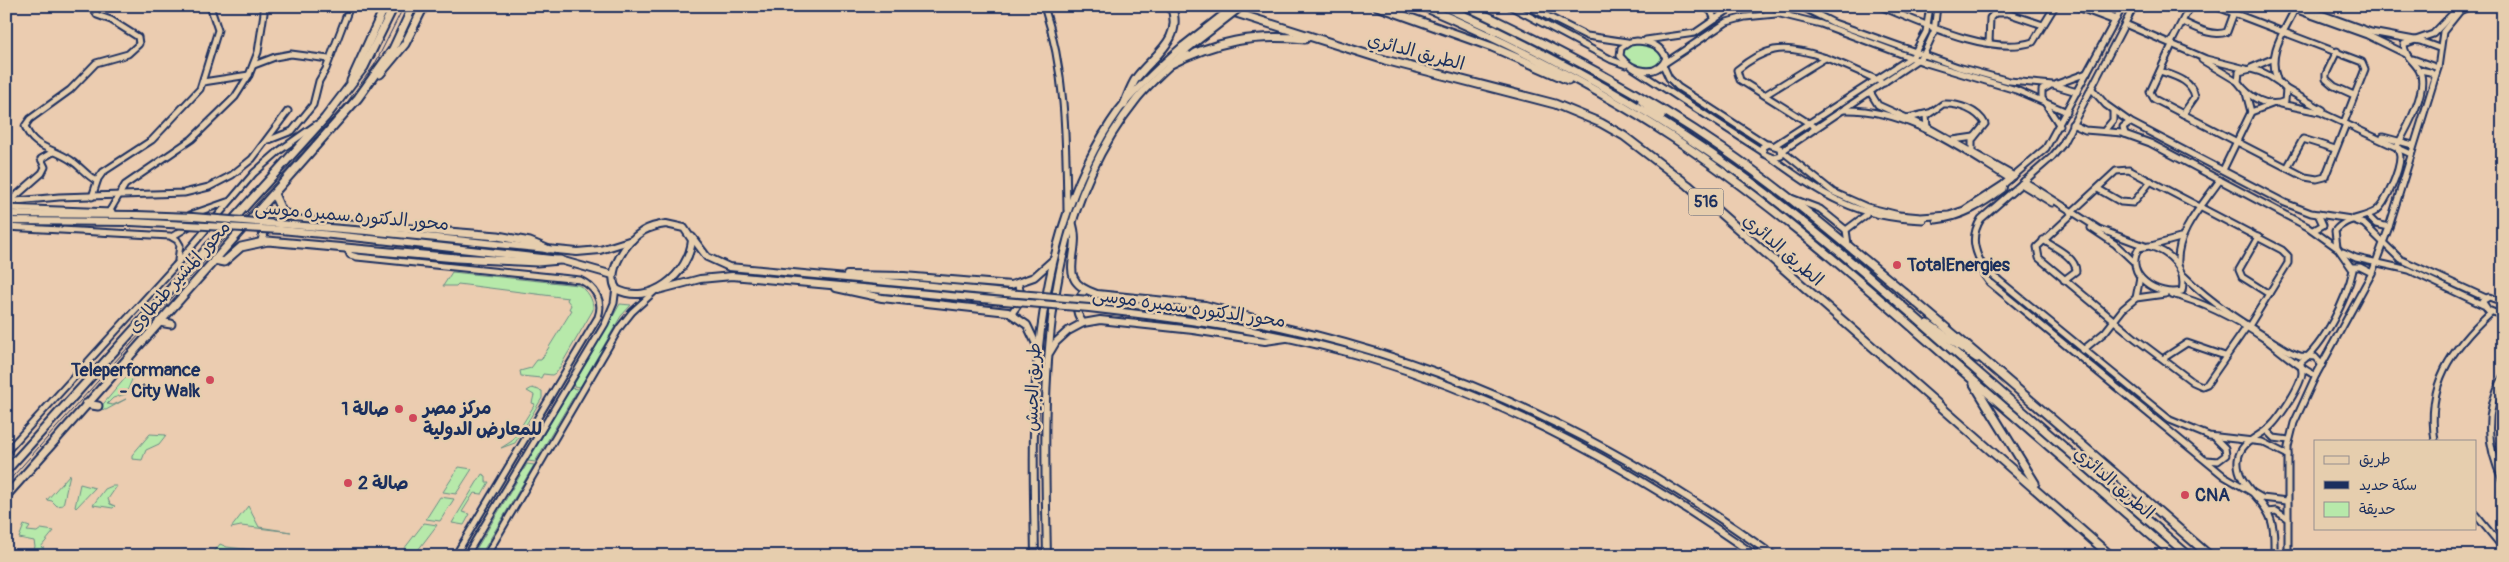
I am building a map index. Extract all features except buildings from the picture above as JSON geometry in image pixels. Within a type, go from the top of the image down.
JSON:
[{"type":"highway","points":[[349,89],[360,59],[385,6]]},
{"type":"highway","points":[[349,89],[371,56],[394,6]]},
{"type":"highway","points":[[374,78],[399,39],[414,6]]},
{"type":"highway","points":[[374,78],[388,67],[402,50],[424,6]]},
{"type":"highway","points":[[1124,105],[1140,74],[1174,34],[1176,19],[1171,6]]},
{"type":"highway","name":"الطريق الدائري","points":[[1214,6],[1412,68],[1540,98],[1592,118],[1637,144],[1668,167],[1735,228],[2046,497],[2110,556]]},
{"type":"highway","name":"516","points":[[1377,6],[1492,46],[1598,93]]},
{"type":"highway","name":"الطريق الدائري","points":[[1422,6],[1529,55],[1598,93],[1670,135],[1754,194],[1840,264],[2175,556]]},
{"type":"highway","name":"الطريق الدائري","points":[[1444,6],[1561,62],[1682,134],[1773,199],[1910,313],[2189,556]]},
{"type":"highway","name":"الطريق الدائري","points":[[1466,6],[1547,44],[1626,87],[1722,148],[1791,198],[1998,371],[2210,556]]},
{"type":"highway","points":[[1169,65],[1207,46],[1238,38],[1276,36],[1325,42]]},
{"type":"highway","name":"محور المشير طنطاوى","points":[[6,496],[274,194],[374,78]]},
{"type":"highway","name":"516","points":[[1626,87],[1682,134]]},
{"type":"highway","name":"محور المشير طنطاوى","points":[[6,471],[325,118],[349,89]]},
{"type":"highway","points":[[274,194],[278,208],[284,214],[304,221],[509,238],[530,242],[546,249]]},
{"type":"highway","points":[[262,241],[261,236],[266,227],[284,214]]},
{"type":"highway","points":[[214,260],[224,262],[241,247],[262,241],[456,258],[537,262],[560,260]]},
{"type":"highway","name":"516","points":[[1910,313],[1998,371]]},
{"type":"highway","points":[[159,322],[171,324]]},
{"type":"highway","points":[[1966,374],[1997,418],[2026,470],[2046,497]]},
{"type":"highway","points":[[86,404],[98,406]]},
{"type":"main road","points":[[1234,6],[1185,48],[1134,101],[1105,142],[1084,184],[1072,222],[1076,233],[1071,274],[1076,284],[1085,290],[1097,294],[1217,307],[1250,315],[1280,327]]},
{"type":"main road","points":[[1185,48],[1242,6]]},
{"type":"main road","name":"طريق الجيش","points":[[1035,556],[1033,411],[1037,346],[1054,259],[1067,211],[1091,153],[1109,123],[1146,79],[1185,48]]},
{"type":"main road","name":"محور الدكتوره سميره موسى","points":[[6,214],[193,217],[588,252],[632,240]]},
{"type":"main road","name":"محور الدكتوره سميره موسى","points":[[6,221],[132,222],[281,230],[560,260],[587,266],[612,275]]},
{"type":"main road","name":"طريق الجيش","points":[[1047,556],[1046,413],[1048,356],[1059,278],[1072,222]]},
{"type":"main road","points":[[666,224],[681,226],[692,237],[690,249],[677,274],[669,283],[657,290],[630,294],[616,286],[612,275],[632,240],[650,228],[666,224]]},
{"type":"main road","name":"محور الدكتوره سميره موسى","points":[[692,237],[704,254],[724,266],[1006,293],[1090,304],[1200,321],[1287,338],[1401,368],[1510,410],[1570,440],[1632,473],[1693,512],[1756,556]]},
{"type":"main road","points":[[831,277],[889,275],[1001,286],[1018,284],[1038,275],[1054,259]]},
{"type":"main road","name":"محور الدكتوره سميره موسى","points":[[657,290],[700,279],[724,276],[1004,300],[1090,304],[1202,313],[1280,327],[1357,346],[1426,367],[1531,410],[1602,445],[1659,478],[1724,520],[1774,556]]},
{"type":"main road","points":[[1011,314],[1022,299],[1021,289],[1018,284]]},
{"type":"main road","points":[[828,285],[852,293],[882,298],[995,310],[1011,314],[1026,324],[1037,346]]},
{"type":"main road","points":[[1083,324],[1076,308],[1078,298],[1085,290]]},
{"type":"main road","points":[[1048,356],[1063,334],[1083,324],[1100,320],[1193,330],[1265,341],[1287,338]]},
{"type":"street","points":[[88,6],[94,8],[97,15],[111,20],[138,37],[140,41],[131,52],[104,59],[93,65],[73,88],[26,122],[25,130],[28,136],[40,142],[46,149],[71,161],[84,174],[97,182]]},
{"type":"street","points":[[92,197],[97,182],[109,167],[156,136],[198,91],[203,82],[218,30],[216,19],[210,6]]},
{"type":"street","points":[[109,212],[125,185],[172,155],[215,120],[231,102],[254,64],[264,16],[262,6]]},
{"type":"street","points":[[269,140],[292,131],[311,108],[317,96],[318,84],[350,6]]},
{"type":"street","points":[[1044,6],[1056,45],[1063,86],[1067,211]]},
{"type":"street","points":[[1510,6],[1612,60],[1633,68],[1763,152],[1826,196],[1866,215],[1906,220],[1954,218],[1980,207],[2003,189],[2004,184]]},
{"type":"street","points":[[1527,6],[1590,38],[1607,42],[1630,42],[1686,36],[1703,29],[1734,6]]},
{"type":"street","points":[[1616,6],[1641,6]]},
{"type":"street","points":[[1704,6],[1716,20]]},
{"type":"street","points":[[1757,6],[1778,14],[1821,24],[1918,60],[2016,90],[2067,112]]},
{"type":"street","points":[[1633,68],[1651,70],[1664,64],[1709,32],[1737,18],[1789,12],[1793,6]]},
{"type":"street","points":[[1800,6],[1825,19],[1923,56],[2009,81],[2053,85],[2077,92]]},
{"type":"street","points":[[1880,6],[1928,25],[2007,47],[2027,46],[2033,42],[2055,6]]},
{"type":"street","points":[[1775,145],[1911,57],[1915,53],[1928,25],[1930,6]]},
{"type":"street","points":[[1770,157],[1779,157],[1782,151],[1815,127],[1923,56],[1935,27],[1937,6]]},
{"type":"street","points":[[2074,6],[2116,20]]},
{"type":"street","points":[[2085,6],[2116,20]]},
{"type":"street","points":[[1637,41],[1650,43],[1665,54],[1664,64],[1669,78],[1678,87],[1766,144],[1775,145],[1808,174],[1839,195],[1867,207],[1899,215],[1931,217],[1957,213],[1979,202],[2012,178],[2046,148],[2060,126],[2123,6]]},
{"type":"street","points":[[2134,6],[2056,153],[1984,216],[1976,228],[1974,248],[1984,268],[2164,416],[2184,427],[2215,438],[2248,440],[2268,445],[2288,455]]},
{"type":"street","points":[[2190,6],[2150,92],[2152,97],[2287,168],[2311,179],[2322,179],[2325,177],[2346,122],[2354,95],[2365,69],[2364,64],[2337,51],[2216,6]]},
{"type":"street","points":[[2286,6],[2307,8],[2390,37],[2425,42],[2439,48]]},
{"type":"street","points":[[2373,6],[2386,9],[2391,6]]},
{"type":"street","points":[[2397,147],[2402,140],[2422,84],[2420,70],[2408,56],[2403,46],[2411,40],[2428,36],[2438,30],[2460,6]]},
{"type":"street","points":[[2288,556],[2288,455],[2289,440],[2294,423],[2316,375],[2372,273],[2389,227],[2438,68],[2439,48],[2443,32],[2451,20],[2470,6]]},
{"type":"street","points":[[2277,80],[2272,69],[2272,59],[2297,8]]},
{"type":"street","points":[[2297,8],[2388,44],[2421,63],[2438,68]]},
{"type":"street","points":[[1709,10],[1727,11]]},
{"type":"street","points":[[1989,43],[1990,18],[1995,13],[2006,13],[2043,25]]},
{"type":"street","points":[[2183,22],[2208,33],[2222,35],[2227,32],[2234,13]]},
{"type":"street","points":[[2124,25],[2214,65],[2259,99],[2274,104],[2315,111],[2387,138],[2402,140],[2413,145]]},
{"type":"street","points":[[1703,29],[1709,32]]},
{"type":"street","points":[[2428,36],[2440,41]]},
{"type":"street","points":[[2388,44],[2392,42],[2390,37]]},
{"type":"street","points":[[1626,64],[1619,52],[1621,48],[1630,42]]},
{"type":"street","points":[[2171,45],[2206,58],[2260,71],[2277,80],[2286,89],[2309,104],[2411,154]]},
{"type":"street","points":[[1815,127],[1740,80],[1736,74],[1739,69],[1756,56],[1768,51],[1786,48],[1802,50],[1884,83]]},
{"type":"street","points":[[2337,51],[2326,74],[2326,79],[2332,85],[2354,95]]},
{"type":"street","points":[[254,64],[290,54],[316,59],[328,59]]},
{"type":"street","points":[[1765,95],[1824,58]]},
{"type":"street","points":[[2238,82],[2239,72],[2272,59]]},
{"type":"street","points":[[2420,70],[2430,72],[2435,76]]},
{"type":"street","points":[[2160,72],[2185,82],[2193,90],[2195,97],[2183,114]]},
{"type":"street","points":[[2060,126],[2041,96],[2042,90],[2087,73]]},
{"type":"street","points":[[203,82],[249,75]]},
{"type":"street","points":[[2091,88],[2113,111],[2130,122],[2285,203],[2318,214],[2354,220],[2370,229],[2391,253],[2405,262],[2486,298],[2503,302]]},
{"type":"street","points":[[2223,170],[2251,112],[2244,89]]},
{"type":"street","points":[[2280,104],[2286,98],[2286,89]]},
{"type":"street","points":[[1870,92],[1876,104],[1927,127],[1934,133],[2012,178]]},
{"type":"street","points":[[1907,118],[1929,113],[1945,104],[1978,114],[1985,124],[1974,137],[1971,144],[1972,152]]},
{"type":"street","points":[[2251,112],[2274,104]]},
{"type":"street","points":[[1840,111],[1858,109],[1880,112],[1951,140],[1987,163]]},
{"type":"street","points":[[7,204],[52,198],[184,193],[206,188],[237,172],[269,140],[288,111]]},
{"type":"street","points":[[2103,131],[2111,124],[2113,111]]},
{"type":"street","points":[[1927,127],[1925,119],[1929,113]]},
{"type":"street","points":[[6,452],[175,266],[229,201],[272,157],[325,118]]},
{"type":"street","points":[[2125,134],[2123,127],[2130,122]]},
{"type":"street","points":[[2072,124],[2085,130],[2125,134],[2150,143],[2313,230],[2355,258],[2402,267],[2483,305],[2491,312],[2503,316]]},
{"type":"street","points":[[1951,140],[1974,137]]},
{"type":"street","points":[[2287,168],[2303,139],[2335,149]]},
{"type":"street","points":[[1763,152],[1762,148],[1766,144]]},
{"type":"street","points":[[2274,556],[2274,531],[2268,512],[2244,483],[2238,468],[2238,454],[2248,440],[2266,430],[2276,420],[2301,376],[2300,365],[2302,360],[2313,353],[2349,289],[2354,275],[2352,267],[2334,239],[2334,230],[2340,224],[2368,216],[2379,209],[2386,199],[2400,158],[2397,147]]},
{"type":"street","points":[[7,204],[39,177],[45,167],[42,159],[54,152]]},
{"type":"street","points":[[2122,169],[2132,171],[2152,181],[2282,250],[2288,256],[2288,263],[2269,294],[2207,384],[2202,386],[2193,382],[2114,320],[2064,280],[2037,255],[2037,247],[2114,172],[2122,169]]},
{"type":"street","points":[[2178,264],[2177,251],[2180,238],[2220,180]]},
{"type":"street","points":[[2098,189],[2121,202],[2133,203],[2152,181]]},
{"type":"street","points":[[2022,182],[2115,244],[2133,262],[2140,276],[2155,288],[2209,306],[2293,354],[2318,359],[2322,365]]},
{"type":"street","points":[[1791,198],[1815,206],[1846,230],[1848,244]]},
{"type":"street","points":[[7,204],[109,212],[195,214],[229,201]]},
{"type":"street","points":[[1841,226],[1854,221],[1856,211]]},
{"type":"street","points":[[6,227],[112,231],[173,236],[188,227],[195,214]]},
{"type":"street","points":[[2072,214],[2106,232],[2164,251],[2178,264],[2184,276],[2208,299],[2300,365],[2309,374],[2316,375]]},
{"type":"street","points":[[2313,230],[2323,225],[2318,214]]},
{"type":"street","points":[[1846,230],[1866,215]]},
{"type":"street","points":[[2368,216],[2376,224],[2389,227]]},
{"type":"street","points":[[173,236],[180,242],[181,248],[175,266]]},
{"type":"street","points":[[2258,237],[2239,270],[2242,277],[2269,294]]},
{"type":"street","points":[[2133,262],[2135,252],[2147,246],[2180,238]]},
{"type":"street","points":[[2044,240],[2071,259],[2076,265],[2076,271],[2064,280]]},
{"type":"street","points":[[347,248],[350,254],[357,257],[584,282],[591,287],[601,308],[598,318],[455,556]]},
{"type":"street","points":[[2352,267],[2364,268],[2372,273]]},
{"type":"street","points":[[1984,268],[1984,275],[1989,282],[2231,482],[2256,496],[2275,502],[2287,502]]},
{"type":"street","points":[[2136,298],[2140,276]]},
{"type":"street","points":[[2083,350],[2105,332],[2123,309],[2136,298],[2182,291],[2184,276]]},
{"type":"street","points":[[466,556],[611,311],[616,286]]},
{"type":"street","points":[[486,556],[620,328],[632,312],[657,290]]},
{"type":"street","points":[[2483,305],[2483,300],[2486,298]]},
{"type":"street","points":[[2434,440],[2432,418],[2434,399],[2444,366],[2463,338],[2491,312]]},
{"type":"street","points":[[2164,358],[2185,344],[2190,343],[2226,356]]},
{"type":"street","points":[[581,345],[591,347]]},
{"type":"street","points":[[2503,377],[2492,397],[2487,426],[2492,456],[2503,482]]},
{"type":"street","points":[[532,427],[542,428]]},
{"type":"street","points":[[2266,430],[2274,438],[2289,440]]},
{"type":"street","points":[[2204,459],[2218,461],[2226,455],[2222,444],[2215,438]]},
{"type":"street","points":[[2268,512],[2281,513],[2288,519]]},
{"type":"street","points":[[2476,515],[2503,548]]},
{"type":"green space","points":[[1640,43],[1654,48],[1660,53],[1662,60],[1658,65],[1642,67],[1628,61],[1623,52],[1626,47]]},
{"type":"green space","points":[[452,272],[578,285],[589,295],[593,310],[557,372],[552,375],[543,374],[541,378],[521,376],[520,371],[531,368],[537,360],[541,360],[572,310],[569,309],[571,305],[567,300],[568,298],[458,284],[456,286],[443,286]]},
{"type":"green space","points":[[620,304],[631,305],[621,316],[580,387],[573,386]]},
{"type":"green space","points":[[127,376],[133,377],[126,394],[113,398],[107,404],[113,405],[126,399],[106,410],[99,409]]},
{"type":"green space","points":[[532,388],[542,391],[542,398],[515,443],[501,448],[512,441],[535,404],[532,403],[534,395],[527,391]]},
{"type":"green space","points":[[571,388],[578,389],[535,462],[528,461]]},
{"type":"green space","points":[[150,434],[166,435],[159,444],[146,450],[142,460],[132,459],[132,455]]},
{"type":"green space","points":[[527,464],[534,465],[480,556],[472,556]]},
{"type":"green space","points":[[459,467],[472,469],[456,494],[443,492]]},
{"type":"green space","points":[[70,474],[63,505],[57,506],[52,501],[47,500]]},
{"type":"green space","points":[[482,474],[486,476],[486,482],[489,482],[482,494],[474,493],[462,512],[470,514],[464,525],[452,523]]},
{"type":"green space","points":[[80,484],[95,488],[76,508],[75,507]]},
{"type":"green space","points":[[117,486],[108,499],[110,504],[115,506],[113,508],[93,505],[105,489]]},
{"type":"green space","points":[[440,497],[454,499],[440,521],[426,519]]},
{"type":"green space","points":[[248,506],[259,527],[291,532],[241,526],[231,528]]},
{"type":"green space","points":[[424,523],[437,525],[418,550],[404,549]]},
{"type":"green space","points":[[24,525],[30,527],[27,531],[37,532],[41,529],[54,531],[41,547],[44,548],[38,556],[29,556],[35,547],[34,541],[19,538]]},
{"type":"green space","points":[[220,544],[227,547],[277,553],[276,555],[243,550],[226,555],[211,556]]},
{"type":"railway","points":[[6,484],[348,101],[375,64],[404,6]]},
{"type":"place","name":"TotalEnergies","points":[[1897,265]]},
{"type":"place","name":"Teleperformance - City Walk","points":[[210,380]]},
{"type":"place","name":"صالة 1","points":[[399,409]]},
{"type":"place","name":"مركز مصر للمعارض الدولية","points":[[413,418]]},
{"type":"place","name":"صالة 2","points":[[348,483]]},
{"type":"place","name":"CNA","points":[[2185,495]]}]
